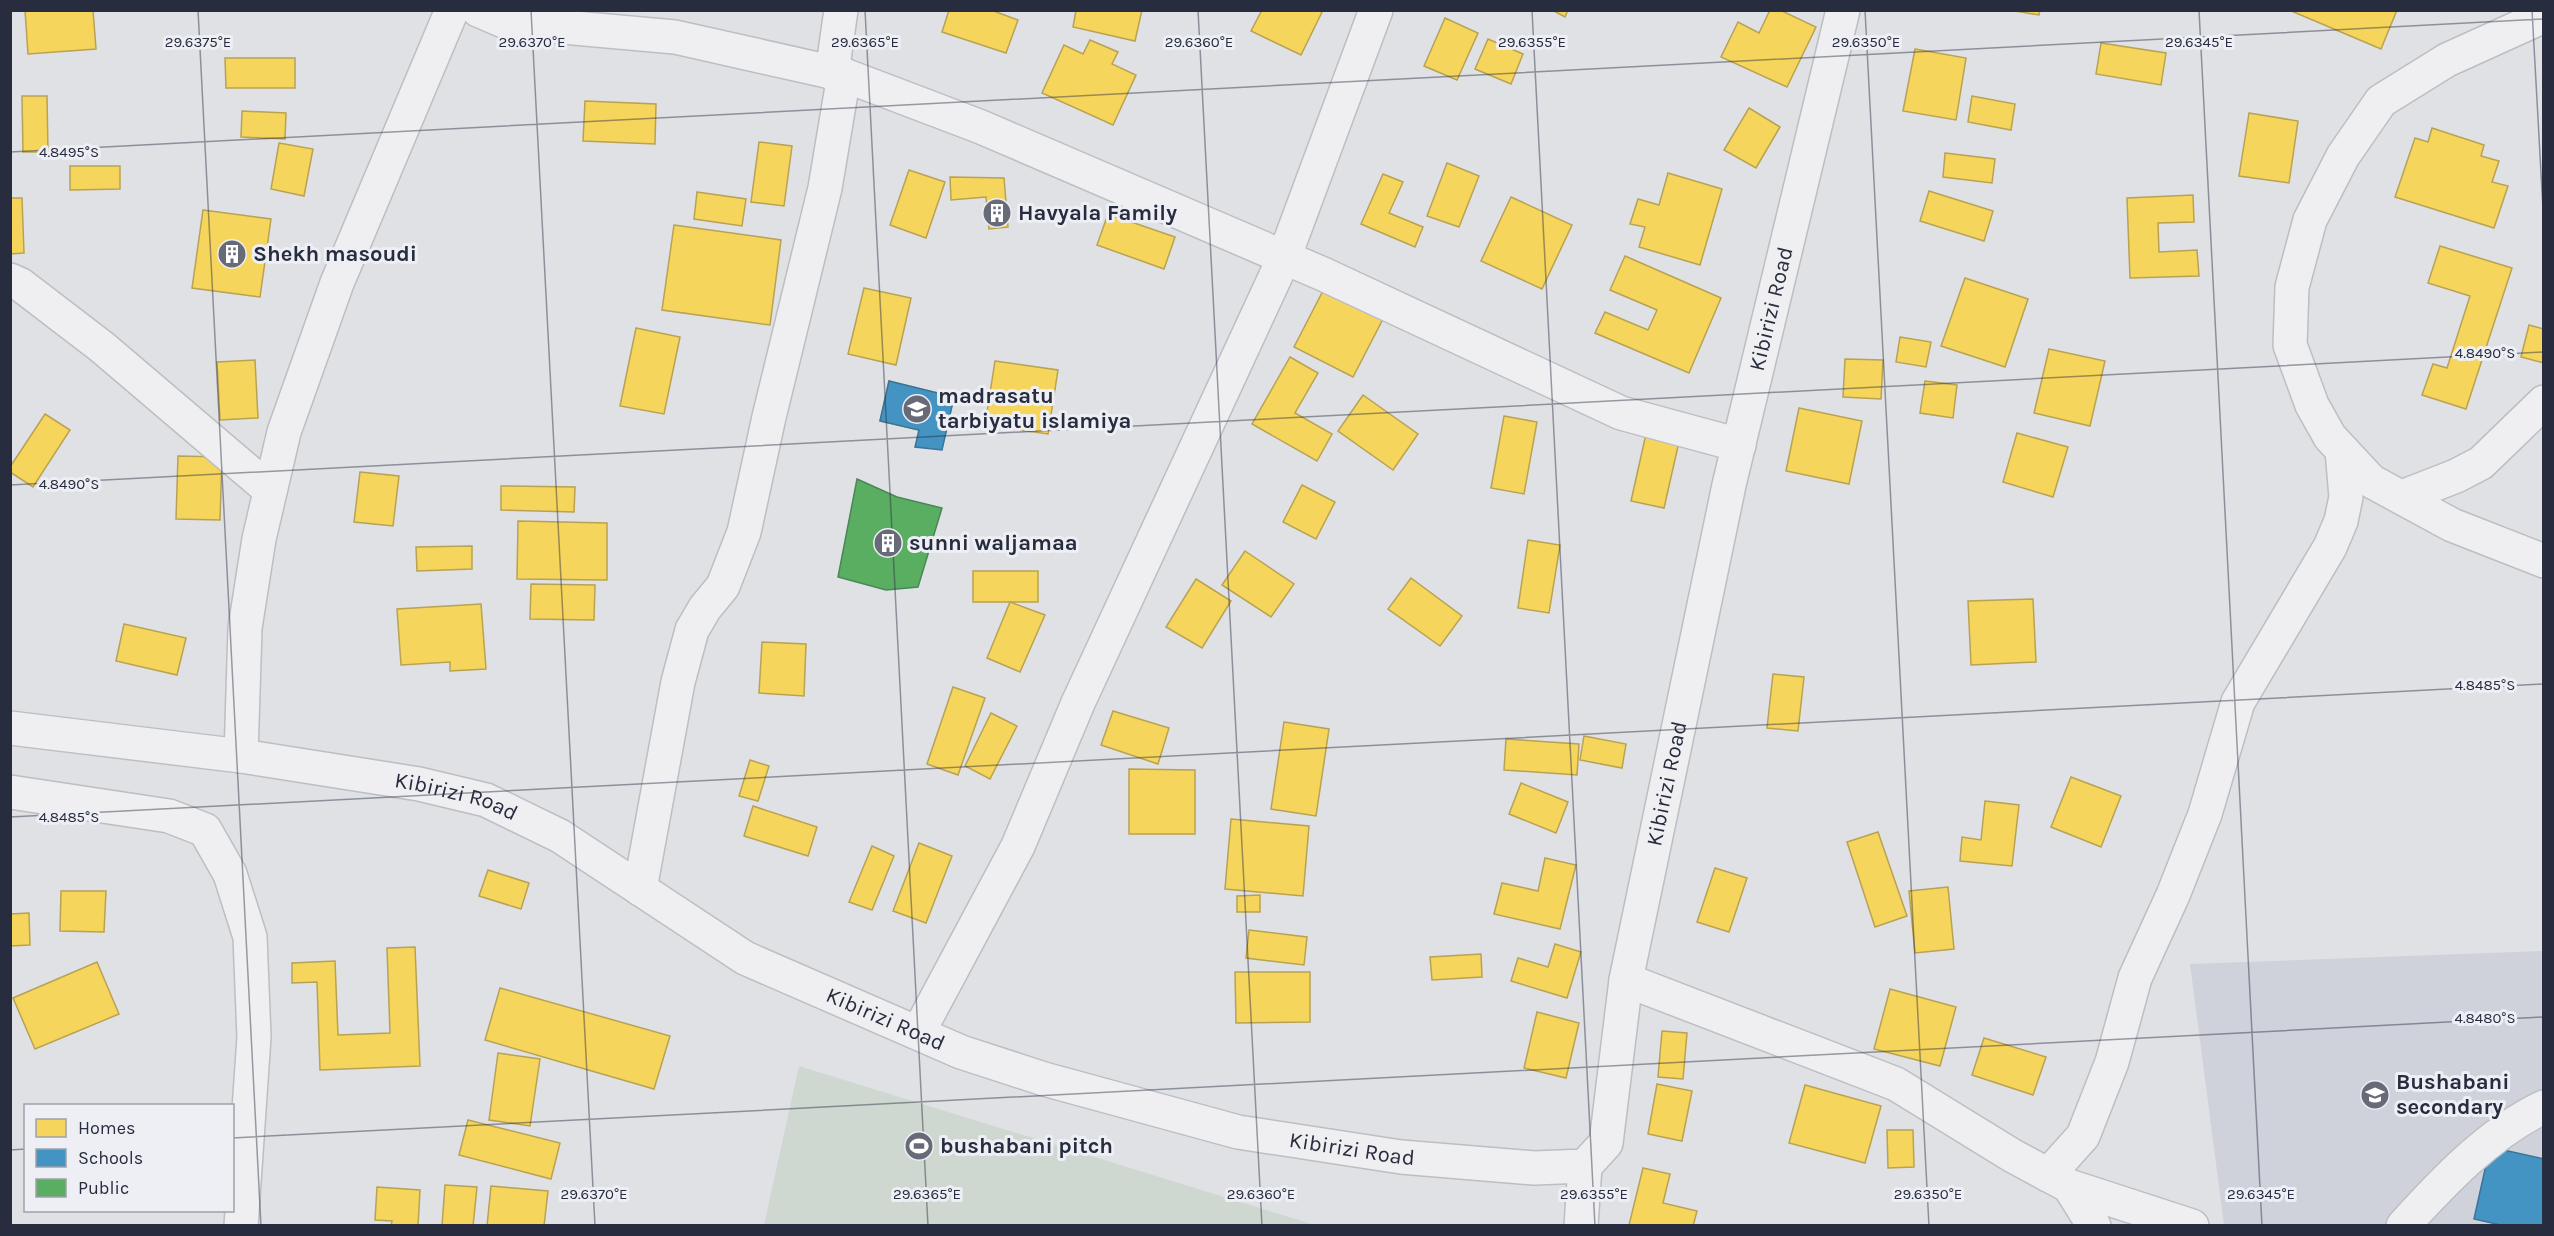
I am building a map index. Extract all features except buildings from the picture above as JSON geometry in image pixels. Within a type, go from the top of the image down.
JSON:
[{"type":"street","points":[[241,756],[245,628],[259,539],[284,432],[337,283],[452,10]]},
{"type":"street","points":[[478,10],[506,22],[675,37],[838,74],[981,127],[1284,258],[1621,413],[1739,445]]},
{"type":"street","points":[[640,889],[678,682],[692,630],[705,608],[723,586],[744,532],[768,417],[825,188],[838,74],[841,10]]},
{"type":"street","points":[[918,1033],[1018,846],[1078,703],[1284,258],[1376,10]]},
{"type":"street","name":"Kibirizi Road","points":[[10,728],[241,756],[419,784],[486,800],[560,836],[745,957],[961,1052],[1044,1079],[1238,1132],[1401,1156],[1534,1168],[1585,1166],[1606,1143],[1626,980],[1729,485],[1843,10]]},
{"type":"street","points":[[2544,16],[2447,60],[2381,101],[2343,156],[2310,220],[2292,287],[2290,345],[2312,405],[2330,437],[2371,481],[2452,525],[2544,561]]},
{"type":"street","points":[[10,280],[21,285],[102,347],[270,490]]},
{"type":"street","points":[[2402,497],[2456,476],[2481,463],[2544,402]]},
{"type":"street","points":[[2058,1180],[2083,1136],[2112,1062],[2135,978],[2173,895],[2205,814],[2238,702],[2330,547],[2337,530],[2346,497],[2342,450]]},
{"type":"street","points":[[10,792],[169,816],[205,830],[230,874],[250,937],[254,1037],[241,1226]]},
{"type":"street","points":[[1626,980],[1896,1084],[2013,1156],[2058,1180],[2192,1226]]},
{"type":"street","points":[[2403,1226],[2439,1187],[2517,1119],[2544,1107]]},
{"type":"street","points":[[1581,1226],[1585,1166]]},
{"type":"street","points":[[2058,1180],[2094,1226]]},
{"type":"shaded area","name":"Bushabani secondary","points":[[2543,951],[2543,1225],[2224,1225],[2190,964]]},
{"type":"shaded area","name":"bushabani pitch","points":[[799,1066],[1315,1225],[764,1225]]},
{"type":"place","name":"Havyala Family","points":[[997,213]]},
{"type":"place","name":"Shekh masoudi","points":[[232,254]]},
{"type":"place","name":"madrasatu tarbiyatu islamiya","points":[[917,409]]},
{"type":"place","name":"sunni waljamaa","points":[[888,543]]},
{"type":"place","name":"Bushabani secondary","points":[[2375,1095]]},
{"type":"place","name":"bushabani pitch","points":[[919,1146]]}]
